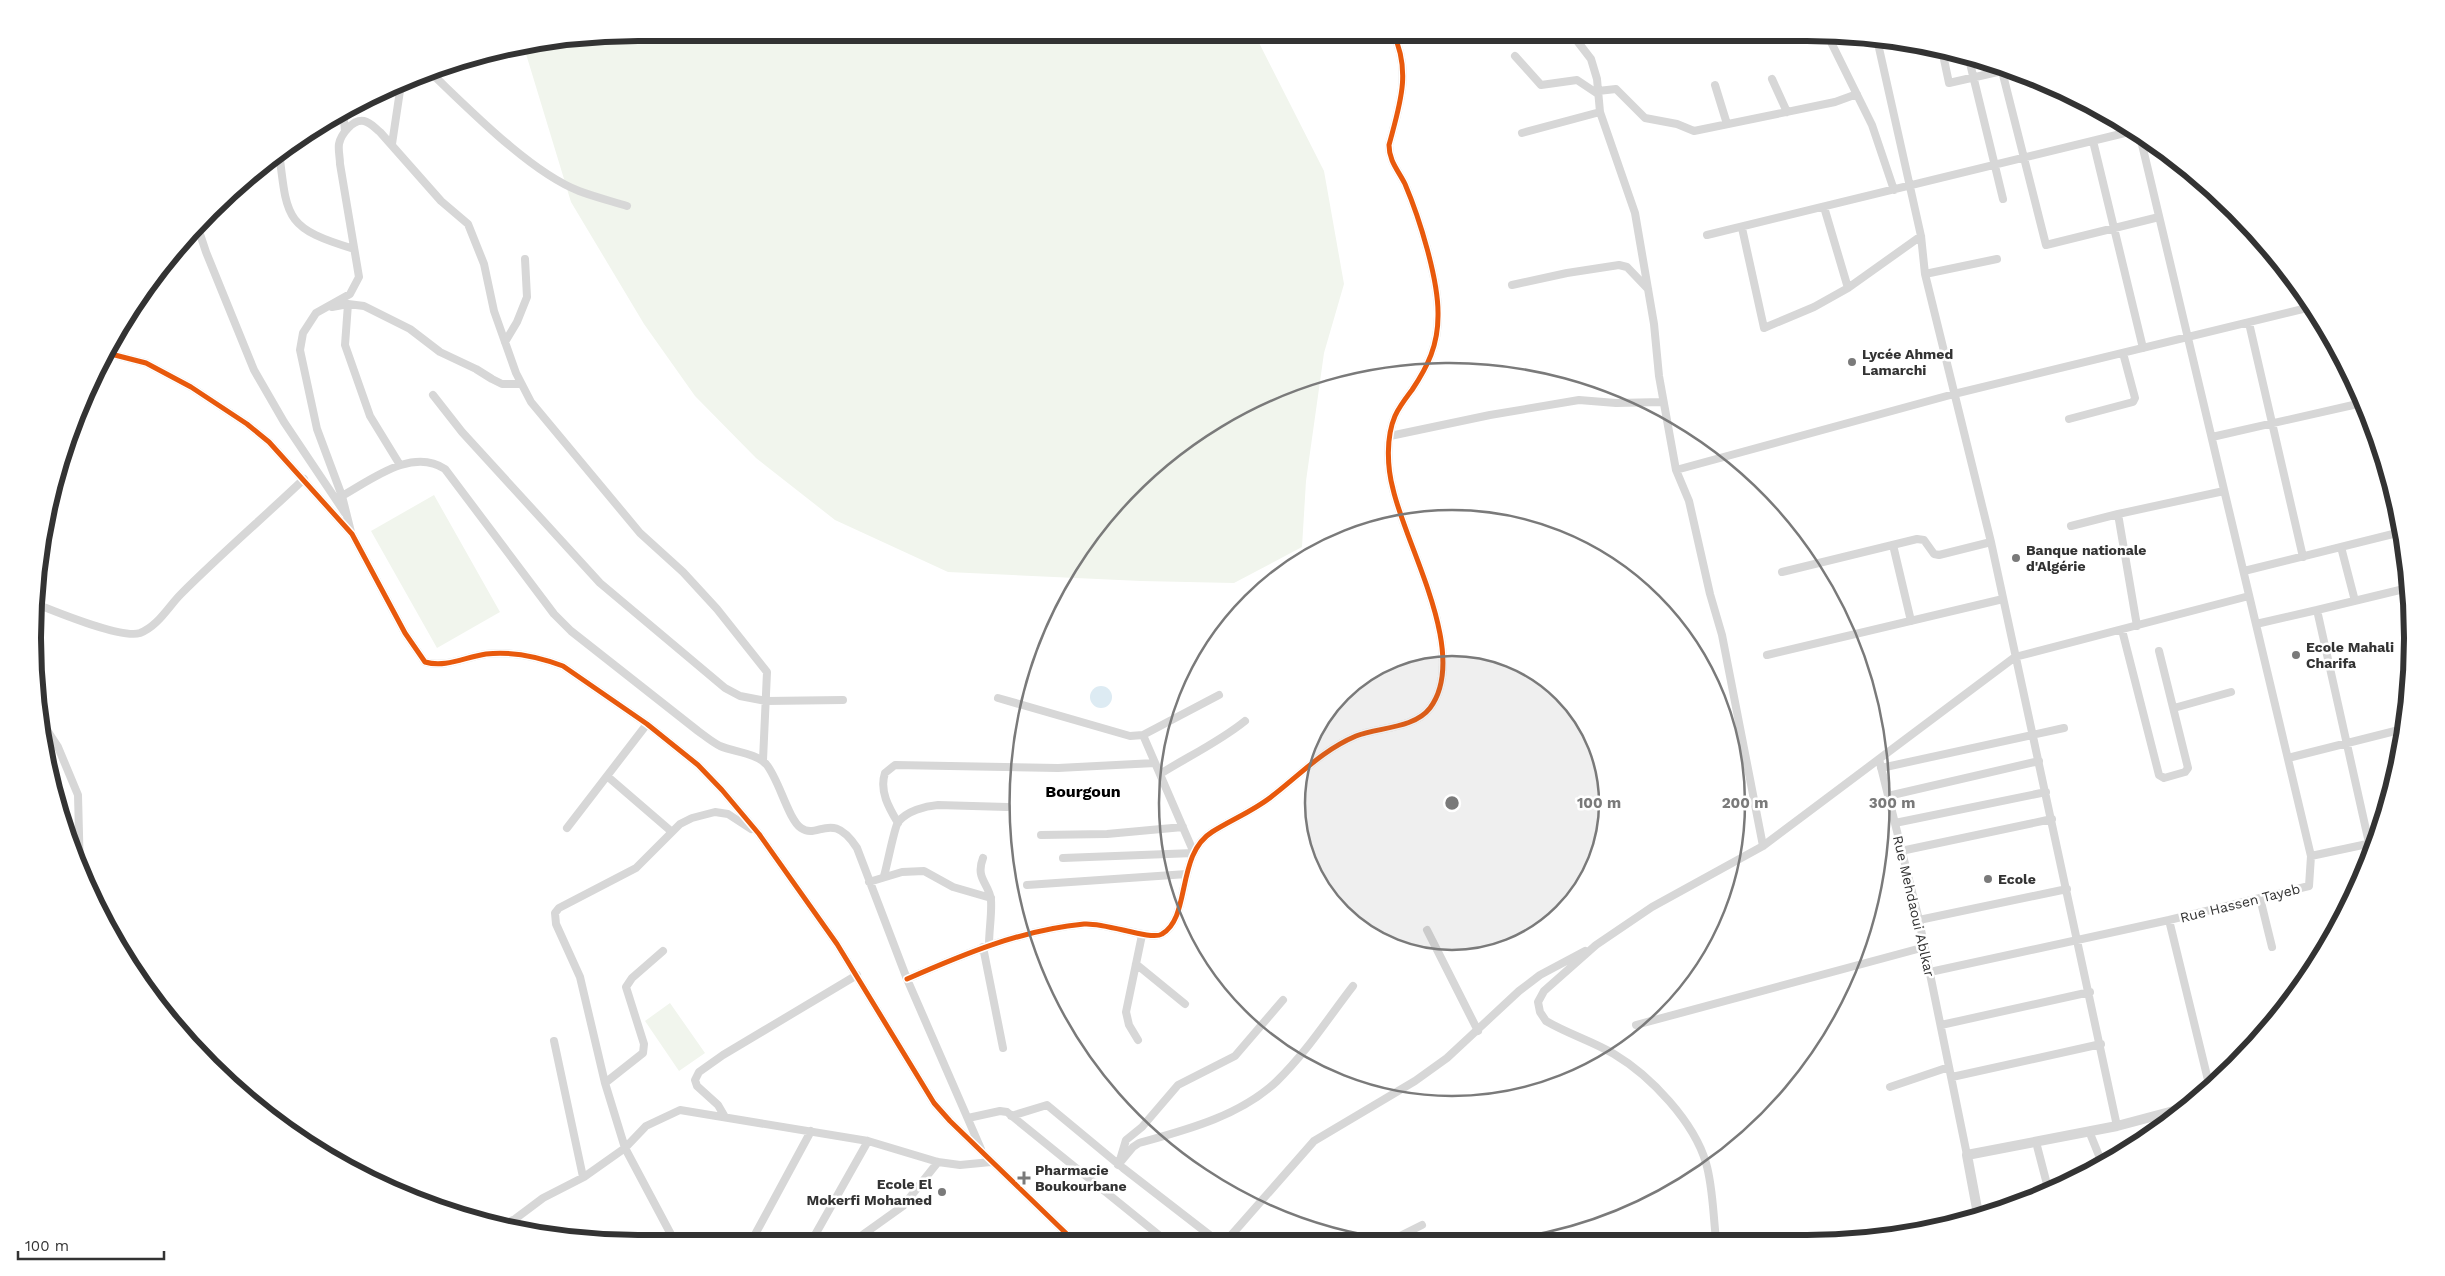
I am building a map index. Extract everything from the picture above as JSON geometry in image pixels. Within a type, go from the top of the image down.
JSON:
[{"type":"street","points":[[907,979],[986,946],[1082,924],[1113,926],[1152,937],[1166,932],[1180,904],[1194,853],[1210,833],[1269,799],[1324,752],[1373,730],[1417,719],[1432,705],[1438,690],[1443,648],[1440,628],[1402,520],[1392,487],[1389,468],[1390,436],[1394,418],[1431,360],[1439,314],[1428,256],[1404,183],[1389,154],[1388,145],[1403,95],[1404,76],[1395,41]]},
{"type":"street","points":[[1577,41],[1591,59],[1600,112],[1635,213],[1676,470],[1689,501],[1710,594],[1724,644],[1763,846]]},
{"type":"street","points":[[1831,42],[1872,125],[1894,190]]},
{"type":"street","points":[[1878,45],[1921,236],[1925,274],[1991,542],[2090,992],[2117,1126]]},
{"type":"street","points":[[1515,56],[1541,85],[1577,80],[1598,93],[1616,89],[1645,118],[1677,124],[1694,131],[1835,102],[1857,94]]},
{"type":"street","points":[[1944,58],[1949,83],[1997,72]]},
{"type":"street","points":[[1971,65],[2002,199]]},
{"type":"street","points":[[2003,75],[2046,245],[2160,217]]},
{"type":"street","points":[[436,77],[500,136],[540,168],[578,191],[627,206]]},
{"type":"street","points":[[1772,79],[1787,112]]},
{"type":"street","points":[[1716,85],[1727,124]]},
{"type":"street","points":[[392,144],[400,92]]},
{"type":"street","points":[[1522,133],[1600,112]]},
{"type":"street","points":[[343,119],[345,131]]},
{"type":"street","points":[[352,534],[342,496],[317,429],[302,359],[301,341],[308,324],[316,313],[350,294],[356,284],[359,270],[340,164],[339,145],[345,131],[357,122],[364,121],[372,124],[392,144],[441,201],[468,224],[484,264],[494,311],[521,384],[531,402],[634,526],[683,572],[767,672],[763,760]]},
{"type":"street","points":[[1707,235],[2125,133]]},
{"type":"street","points":[[2093,141],[2143,348]]},
{"type":"street","points":[[2142,144],[2311,856],[2366,844]]},
{"type":"street","points":[[280,161],[284,197],[290,214],[299,225],[310,232],[354,249]]},
{"type":"street","points":[[1824,207],[1848,288]]},
{"type":"street","points":[[1742,228],[1764,328],[1814,307],[1848,288],[1921,236]]},
{"type":"street","points":[[200,233],[254,370],[284,422],[348,517]]},
{"type":"street","points":[[505,342],[517,322],[527,297],[525,259]]},
{"type":"street","points":[[1925,274],[1997,259]]},
{"type":"street","points":[[1512,285],[1566,273],[1619,265],[1627,267],[1648,289]]},
{"type":"street","points":[[316,313],[348,304],[364,306],[397,321],[440,352],[502,384],[521,384]]},
{"type":"street","points":[[348,304],[345,345],[370,416],[400,464]]},
{"type":"street","points":[[1676,470],[1954,394],[2305,309]]},
{"type":"street","points":[[2249,323],[2303,557]]},
{"type":"street","points":[[2069,420],[2133,402],[2135,398],[2123,353]]},
{"type":"street","points":[[113,355],[146,363],[211,399],[269,442],[352,534],[405,633],[425,662],[445,664],[486,654],[507,653],[548,660],[563,666],[647,724],[710,777],[756,832],[857,974],[934,1103],[991,1162],[1068,1235]]},
{"type":"street","points":[[433,395],[462,432],[600,583],[726,688],[740,696],[766,701],[843,700]]},
{"type":"street","points":[[1390,436],[1490,415],[1579,400],[1616,403],[1664,402]]},
{"type":"street","points":[[2212,437],[2355,404]]},
{"type":"street","points":[[342,496],[400,464],[431,463],[445,469],[554,614],[571,630],[698,731],[719,745],[763,760],[773,774],[799,826],[807,831],[834,827],[843,832],[856,848],[907,979],[982,1153]]},
{"type":"street","points":[[43,606],[77,620],[120,632],[139,634],[157,622],[181,594],[304,479]]},
{"type":"street","points":[[2071,526],[2224,491]]},
{"type":"street","points":[[2118,514],[2137,626]]},
{"type":"street","points":[[2244,570],[2394,534]]},
{"type":"street","points":[[1782,572],[1921,539],[1934,554],[1939,555],[1991,542]]},
{"type":"street","points":[[1893,545],[1911,621]]},
{"type":"street","points":[[2342,547],[2355,601]]},
{"type":"street","points":[[2256,624],[2401,590]]},
{"type":"street","points":[[1231,1235],[1314,1142],[1415,1081],[1447,1058],[1519,991],[1540,975],[1596,945],[1652,908],[1763,846],[2015,657],[2249,596]]},
{"type":"street","points":[[1767,655],[2003,600]]},
{"type":"street","points":[[2317,610],[2346,743],[2370,835]]},
{"type":"street","points":[[2122,630],[2159,775],[2164,778],[2185,772],[2188,768],[2159,650]]},
{"type":"street","points":[[2174,708],[2230,692]]},
{"type":"street","points":[[998,698],[1130,736],[1143,735],[1219,695]]},
{"type":"street","points":[[1160,774],[1204,747],[1219,741],[1245,720]]},
{"type":"street","points":[[567,828],[647,724]]},
{"type":"street","points":[[1881,768],[2064,728]]},
{"type":"street","points":[[2288,758],[2396,731]]},
{"type":"street","points":[[49,734],[58,747],[78,795],[79,846]]},
{"type":"street","points":[[1143,735],[1194,853]]},
{"type":"street","name":"Rue Mehdaoui Ablkar","points":[[1879,759],[1919,920],[1967,1155]]},
{"type":"street","points":[[1888,796],[2038,761]]},
{"type":"street","points":[[898,823],[888,805],[883,787],[884,773],[895,765],[1058,768],[1155,763]]},
{"type":"street","points":[[607,776],[672,832]]},
{"type":"street","points":[[1895,823],[2046,792]]},
{"type":"street","points":[[884,876],[898,823],[909,813],[927,806],[1007,807]]},
{"type":"street","points":[[671,1235],[625,1148],[605,1083],[580,977],[556,924],[555,913],[559,908],[636,868],[680,824],[692,818],[715,812],[728,814],[756,832]]},
{"type":"street","points":[[1902,851],[2052,818]]},
{"type":"street","points":[[1041,835],[1107,834],[1183,827]]},
{"type":"street","points":[[1064,858],[1194,853]]},
{"type":"street","name":"Rue Hassen Tayeb","points":[[1930,972],[2169,920],[2309,886],[2311,856]]},
{"type":"street","points":[[983,858],[980,868],[983,884],[991,898],[986,946],[1003,1048]]},
{"type":"street","points":[[869,882],[884,876],[924,871],[953,887],[991,898]]},
{"type":"street","points":[[1027,885],[1187,874]]},
{"type":"street","points":[[1919,920],[2067,889]]},
{"type":"street","points":[[2260,898],[2272,947]]},
{"type":"street","points":[[2169,920],[2209,1079]]},
{"type":"street","points":[[1427,930],[1478,1031]]},
{"type":"street","points":[[1138,1040],[1128,1025],[1126,1012],[1142,934]]},
{"type":"street","points":[[1596,945],[1544,991],[1538,1002],[1540,1012],[1546,1021],[1561,1030],[1588,1040],[1616,1055],[1643,1076],[1667,1099],[1685,1123],[1706,1162],[1715,1235]]},
{"type":"street","points":[[1636,1026],[1924,947]]},
{"type":"street","points":[[605,1083],[643,1053],[644,1044],[626,987],[632,978],[663,951]]},
{"type":"street","points":[[1136,964],[1185,1004]]},
{"type":"street","points":[[725,1117],[718,1105],[696,1086],[695,1080],[699,1072],[723,1055],[857,974]]},
{"type":"street","points":[[1118,1164],[1139,1143],[1227,1114],[1260,1095],[1292,1066],[1353,986]]},
{"type":"street","points":[[1941,1025],[2090,992]]},
{"type":"street","points":[[1118,1164],[1126,1140],[1142,1127],[1178,1085],[1235,1056],[1283,1000]]},
{"type":"street","points":[[554,1041],[582,1177]]},
{"type":"street","points":[[1952,1077],[2100,1044]]},
{"type":"street","points":[[1890,1087],[1949,1067]]},
{"type":"street","points":[[1011,1116],[1047,1106],[1210,1235]]},
{"type":"street","points":[[512,1221],[543,1198],[582,1177],[625,1148],[646,1126],[680,1110],[868,1141],[938,1162],[960,1165],[991,1162]]},
{"type":"street","points":[[968,1118],[1000,1111],[1011,1116],[1159,1235]]},
{"type":"street","points":[[1977,1209],[1967,1155],[2117,1126],[2168,1112]]},
{"type":"street","points":[[755,1235],[811,1131]]},
{"type":"street","points":[[2089,1131],[2100,1158]]},
{"type":"street","points":[[815,1235],[868,1141]]},
{"type":"street","points":[[2036,1142],[2047,1184]]},
{"type":"street","points":[[862,1235],[903,1206],[938,1162]]},
{"type":"street","points":[[1402,1235],[1422,1225]]},
{"type":"shaded area","points":[[638,41],[1258,41],[1324,171],[1344,284],[1324,353],[1306,481],[1302,547],[1234,583],[1141,581],[948,572],[835,520],[756,458],[695,396],[644,324],[571,202],[526,52],[560,46]]},
{"type":"shaded area","points":[[434,495],[500,612],[437,648],[371,531]]},
{"type":"shaded area","points":[[1101,686],[1111,693],[1112,697],[1105,707],[1101,708],[1091,701],[1090,697],[1097,687]]},
{"type":"shaded area","points":[[670,1003],[705,1053],[679,1071],[645,1021]]},
{"type":"cycle path","points":[[907,979],[993,944],[1061,927],[1093,924],[1148,935],[1162,934],[1171,926],[1177,914],[1193,855],[1201,842],[1212,832],[1264,802],[1321,756],[1343,742],[1365,733],[1405,724],[1423,715],[1430,708],[1440,685],[1443,659],[1439,630],[1431,600],[1393,489],[1388,452],[1390,433],[1395,416],[1423,372],[1431,355],[1438,327],[1435,285],[1422,231],[1405,184],[1392,161],[1389,151],[1400,103],[1403,76],[1402,62],[1396,41]]},
{"type":"cycle path","points":[[113,355],[146,363],[191,387],[247,424],[269,442],[352,534],[405,633],[425,662],[440,664],[486,654],[506,653],[535,657],[563,666],[647,724],[698,765],[759,834],[837,944],[934,1103],[950,1121],[1068,1235]]},
{"type":"place","name":"Lycée Ahmed Lamarchi","points":[[1852,362]]},
{"type":"place","name":"Banque nationale d'Algérie","points":[[2016,558]]},
{"type":"place","name":"Ecole Mahali Charifa","points":[[2296,655]]},
{"type":"place","name":"Ecole","points":[[1988,879]]},
{"type":"place","name":"Pharmacie Boukourbane","points":[[1024,1178]]},
{"type":"place","name":"Ecole El Mokerfi Mohamed","points":[[942,1192]]},
{"type":"district","name":"Bourgoun","points":[[1083,791]]}]
